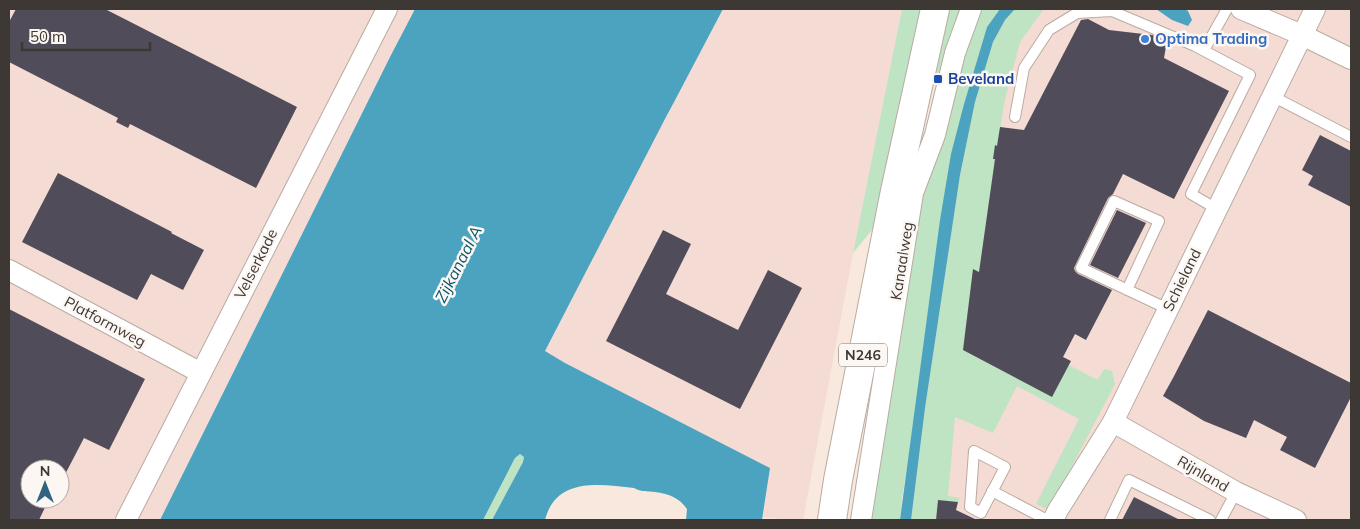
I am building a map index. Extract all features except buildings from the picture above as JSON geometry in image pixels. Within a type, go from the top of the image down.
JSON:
[{"type":"main road","name":"Kanaalweg","points":[[832,520],[838,480],[895,191],[935,9]]},
{"type":"street","name":"Velserkade","points":[[126,520],[387,9]]},
{"type":"street","name":"Kanaalweg","points":[[861,520],[913,193],[935,135],[955,53],[971,9]]},
{"type":"street","points":[[1241,9],[1302,34],[1351,59]]},
{"type":"street","name":"Schieland","points":[[1053,520],[1113,422],[1315,9]]},
{"type":"street","name":"Platformweg","points":[[9,270],[201,373]]},
{"type":"street","name":"Rijnland","points":[[1113,422],[1236,492],[1296,520]]},
{"type":"lane","points":[[1204,50],[1227,9]]},
{"type":"lane","points":[[1015,117],[1024,68],[1048,30],[1077,13],[1113,10],[1204,50],[1250,75],[1191,194],[1217,209]]},
{"type":"lane","points":[[1272,96],[1351,137]]},
{"type":"lane","points":[[1127,290],[1160,221],[1114,200],[1081,268],[1127,290],[1168,309]]},
{"type":"lane","points":[[974,451],[1005,467],[992,491],[981,513],[970,507],[974,451]]},
{"type":"lane","points":[[1110,520],[1129,480],[1210,520]]},
{"type":"lane","points":[[992,491],[1047,520]]},
{"type":"lane","points":[[1221,520],[1236,492]]},
{"type":"shaded area","points":[[9,9],[415,9],[390,57],[160,520],[9,520]]},
{"type":"shaded area","points":[[723,9],[902,9],[853,253],[803,520],[763,517],[770,468],[545,351]]},
{"type":"shaded area","points":[[1000,9],[1351,9],[1351,520],[900,520],[940,220]]},
{"type":"green space","points":[[902,9],[921,9],[881,219],[853,253]]},
{"type":"green space","points":[[948,9],[965,9],[942,77],[936,77],[937,48]]},
{"type":"green space","points":[[982,9],[1000,9],[987,27],[964,104],[900,520],[865,520],[917,197],[964,46]]},
{"type":"green space","points":[[1015,9],[1047,9],[1043,10],[1020,42],[1004,104],[980,264],[1036,293],[1029,345],[1098,380],[1104,369],[1112,371],[1115,384],[1049,510],[1036,504],[1079,419],[1017,386],[993,433],[955,417],[948,496],[960,498],[958,502],[938,500],[936,520],[911,520],[925,408],[960,175],[975,102],[993,42],[1005,20]]},
{"type":"green space","points":[[520,454],[524,457],[523,462],[492,520],[483,520],[515,458]]},
{"type":"water","name":"Zijkanaal A","points":[[415,9],[723,9],[545,351],[770,468],[762,520],[686,520],[687,509],[677,499],[669,495],[634,488],[593,485],[580,486],[559,496],[551,506],[545,520],[492,520],[523,462],[524,457],[520,454],[515,458],[483,520],[160,520]]},
{"type":"water","points":[[1000,9],[1015,9],[1005,20],[993,42],[975,102],[960,175],[925,408],[911,520],[900,520],[940,220],[951,154],[987,27]]},
{"type":"water","points":[[1156,9],[1184,9],[1188,11],[1192,20],[1188,26],[1172,20]]},
{"type":"place","name":"Optima Trading","points":[[1145,39]]},
{"type":"place","name":"Beveland","points":[[938,79]]}]
